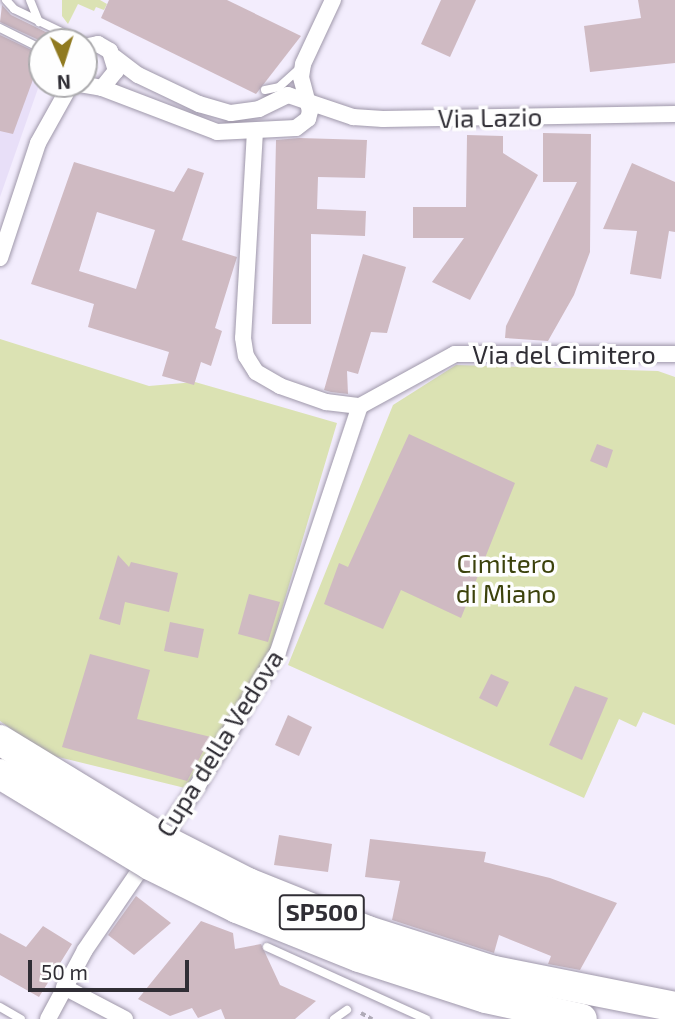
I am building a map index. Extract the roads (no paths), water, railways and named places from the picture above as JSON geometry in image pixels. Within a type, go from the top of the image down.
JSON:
[{"type":"highway","name":"SP500","points":[[0,740],[162,839],[248,883],[344,921],[494,971],[675,1007]]},
{"type":"highway","name":"SP500","points":[[0,774],[138,858],[237,908],[359,957],[486,998],[582,1019]]},
{"type":"street","points":[[98,87],[199,128],[256,131],[303,125],[310,111],[303,64],[332,0]]},
{"type":"street","points":[[98,46],[104,47],[138,75],[216,111],[247,112],[265,107],[288,95],[307,100]]},
{"type":"street","points":[[102,88],[114,78],[114,57]]},
{"type":"street","points":[[0,258],[37,143],[63,98]]},
{"type":"street","name":"Via Lazio","points":[[307,100],[353,117],[383,119],[675,114]]},
{"type":"street","points":[[256,131],[246,356],[256,372],[280,386],[326,402],[360,406]]},
{"type":"street","name":"Via del Cimitero","points":[[360,406],[455,354],[675,354]]},
{"type":"street","name":"Cupa della Vedova","points":[[48,1019],[64,987],[236,725],[278,652],[360,406]]},
{"type":"street","points":[[64,987],[125,1019]]},
{"type":"lane","points":[[6,0],[52,28]]},
{"type":"lane","points":[[30,0],[39,22]]},
{"type":"lane","points":[[0,28],[28,42]]},
{"type":"lane","points":[[265,107],[263,88],[279,87],[303,64]]},
{"type":"lane","points":[[267,947],[426,1019]]},
{"type":"lane","points":[[0,1007],[22,1019]]},
{"type":"lane","points":[[334,1019],[347,1010]]},
{"type":"park label","name":"Cimitero di Miano","points":[[506,578]]}]
